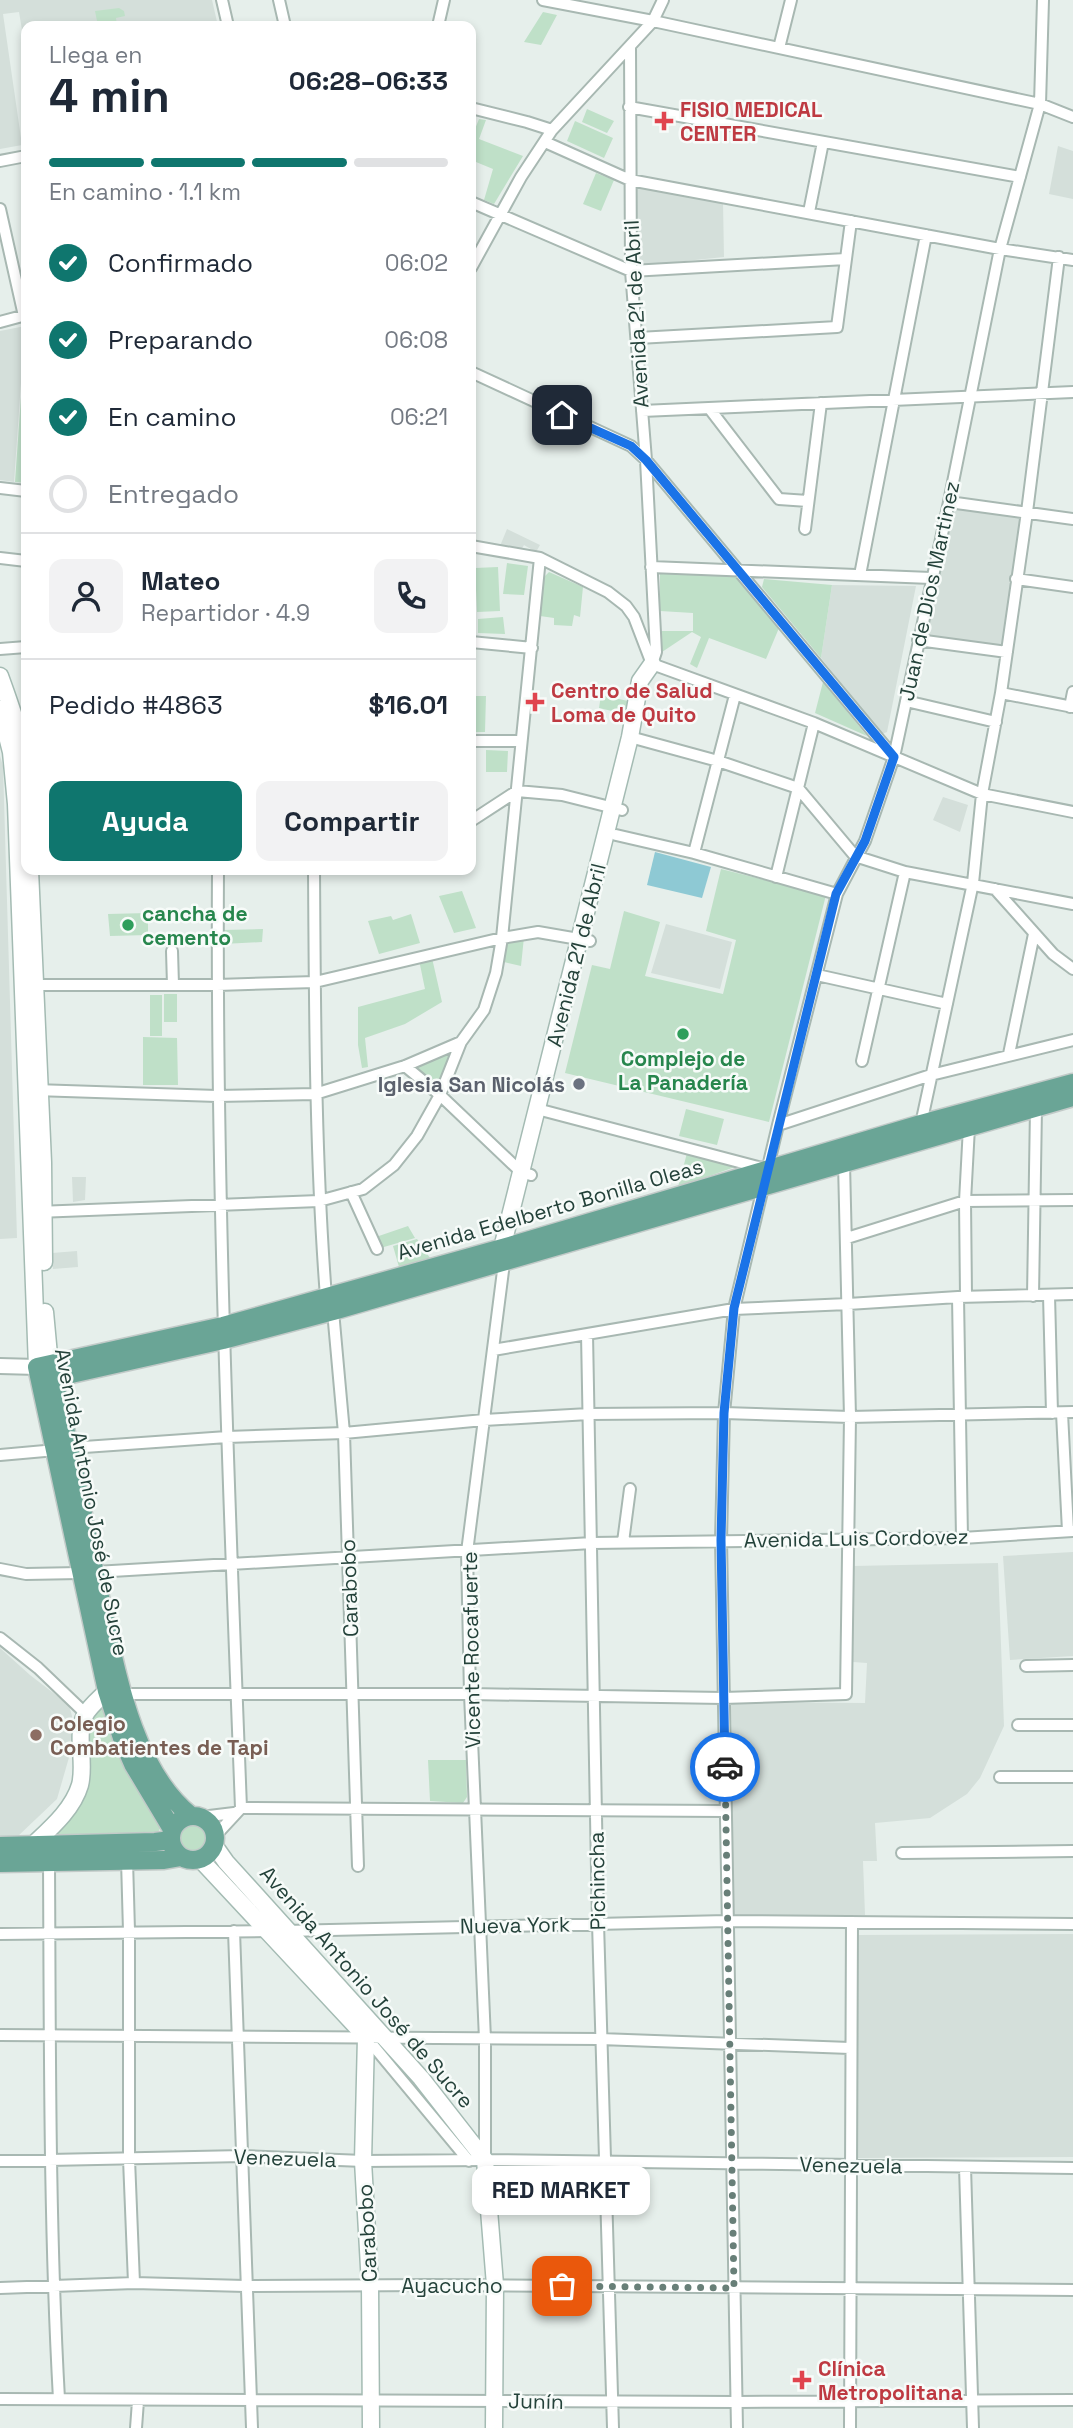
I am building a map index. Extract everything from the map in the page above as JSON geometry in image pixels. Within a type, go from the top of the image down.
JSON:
[{"type":"main road","name":"Avenida 21 de Abril","points":[[506,1252],[651,683],[652,664]]},
{"type":"main road","name":"Avenida Antonio José de Sucre","points":[[0,676],[14,713],[21,773]]},
{"type":"main road","name":"Avenida Antonio José de Sucre","points":[[0,709],[20,750]]},
{"type":"main road","name":"Avenida 21 de Abril","points":[[584,939],[616,835],[617,808]]},
{"type":"main road","name":"Avenida Antonio José de Sucre","points":[[25,875],[45,1373],[123,1741],[169,1828]]},
{"type":"main road","name":"Avenida Edelberto Bonilla Oleas","points":[[45,1373],[223,1333],[330,1304],[767,1178],[921,1124],[1073,1083]]},
{"type":"main road","name":"Avenida Edelberto Bonilla Oleas","points":[[767,1178],[844,1163],[1073,1097]]},
{"type":"main road","name":"Avenida Antonio José de Sucre","points":[[114,1693],[146,1757],[172,1797],[195,1816]]},
{"type":"main road","points":[[34,1844],[69,1806],[79,1786],[82,1765],[81,1728],[86,1714],[114,1693]]},
{"type":"main road","points":[[0,1846],[149,1842],[180,1820],[195,1816],[211,1824],[215,1840],[207,1855],[192,1860],[181,1857],[164,1860],[0,1863]]},
{"type":"main road","points":[[169,1828],[175,1851],[181,1857]]},
{"type":"main road","name":"Avenida Antonio José de Sucre","points":[[215,1840],[226,1862],[421,2078],[477,2161]]},
{"type":"main road","name":"Avenida Antonio José de Sucre","points":[[200,1859],[366,2037]]},
{"type":"main road","name":"Carabobo","points":[[366,2037],[363,2161],[370,2285],[371,2428]]},
{"type":"main road","points":[[477,2161],[495,2285],[494,2428]]},
{"type":"street","points":[[222,0],[227,21]]},
{"type":"street","points":[[279,0],[284,21]]},
{"type":"street","points":[[439,21],[444,0]]},
{"type":"street","points":[[543,0],[591,4],[653,21],[1040,104],[1073,117]]},
{"type":"street","points":[[476,259],[552,130],[653,21],[663,0]]},
{"type":"street","points":[[779,48],[791,0]]},
{"type":"street","name":"Juan de Dios Martinez","points":[[737,2428],[721,1540],[724,1413],[734,1308],[836,894],[865,841],[894,757],[1000,249],[1040,104],[1043,0]]},
{"type":"street","name":"Avenida 21 de Abril","points":[[630,47],[631,271],[638,338],[652,567],[656,652],[652,664]]},
{"type":"street","points":[[629,107],[1020,177]]},
{"type":"street","points":[[476,109],[552,130]]},
{"type":"street","points":[[545,142],[630,180],[926,236],[1073,260]]},
{"type":"street","points":[[809,212],[823,142]]},
{"type":"street","points":[[0,161],[21,157]]},
{"type":"street","points":[[476,204],[631,271],[846,258]]},
{"type":"street","points":[[0,209],[2,231],[21,301]]},
{"type":"street","points":[[638,338],[837,327],[851,221]]},
{"type":"street","points":[[860,575],[926,236]]},
{"type":"street","points":[[921,1124],[973,883],[982,794],[1007,652],[1059,257]]},
{"type":"street","points":[[0,322],[21,317]]},
{"type":"street","points":[[476,374],[631,446],[646,460],[740,571],[894,757]]},
{"type":"street","points":[[642,411],[1073,392]]},
{"type":"street","points":[[805,529],[821,403]]},
{"type":"street","points":[[709,408],[779,499],[808,501]]},
{"type":"street","points":[[0,488],[21,490]]},
{"type":"street","points":[[949,502],[1073,519]]},
{"type":"street","points":[[476,547],[540,558],[608,592],[626,606],[638,627],[652,664],[814,723],[982,794],[1073,812]]},
{"type":"street","points":[[0,558],[21,560]]},
{"type":"street","points":[[37,1212],[319,1201],[362,1189],[394,1165],[417,1136],[440,1094],[461,1041],[484,1010],[496,973],[502,938],[540,558]]},
{"type":"street","points":[[652,567],[931,578]]},
{"type":"street","points":[[1016,579],[1073,587]]},
{"type":"street","points":[[918,640],[1007,652]]},
{"type":"street","points":[[476,642],[531,648]]},
{"type":"street","points":[[0,649],[21,647]]},
{"type":"street","points":[[1001,693],[1072,707],[1073,692]]},
{"type":"street","points":[[694,853],[735,695]]},
{"type":"street","points":[[906,701],[996,722]]},
{"type":"street","points":[[776,877],[814,723]]},
{"type":"street","points":[[635,738],[718,761],[798,788],[855,856],[905,872],[1073,904]]},
{"type":"street","points":[[476,741],[521,741]]},
{"type":"street","points":[[476,818],[517,791],[562,795],[617,808]]},
{"type":"street","points":[[616,835],[694,853],[836,894]]},
{"type":"street","points":[[862,1061],[905,872]]},
{"type":"street","points":[[215,1840],[237,1810],[237,1693],[220,1203],[218,875]]},
{"type":"street","name":"Carabobo","points":[[314,875],[315,1094],[319,1201],[344,1433],[358,1866]]},
{"type":"street","points":[[994,888],[1052,954],[1073,969]]},
{"type":"street","points":[[28,985],[315,982],[538,932],[584,939]]},
{"type":"street","points":[[1009,1054],[1034,934]]},
{"type":"street","points":[[172,951],[173,985]]},
{"type":"street","points":[[817,975],[947,1004]]},
{"type":"street","points":[[778,1125],[931,1075],[1073,1040]]},
{"type":"street","points":[[32,1090],[218,1096],[315,1094],[405,1066],[461,1041]]},
{"type":"street","points":[[405,1066],[440,1094],[526,1173]]},
{"type":"street","points":[[1033,1296],[1036,1108]]},
{"type":"street","points":[[542,1111],[767,1178]]},
{"type":"street","points":[[962,1538],[959,1416],[969,1126]]},
{"type":"street","points":[[114,1693],[723,1698],[846,1694],[850,1417],[844,1163]]},
{"type":"street","points":[[351,1192],[377,1249]]},
{"type":"street","points":[[846,1238],[965,1201],[1073,1200]]},
{"type":"street","name":"Vicente Rocafuerte","points":[[477,2161],[485,2039],[470,1694],[467,1552],[506,1252]]},
{"type":"street","points":[[493,1350],[734,1308],[962,1296],[1073,1294]]},
{"type":"street","points":[[1049,1295],[1071,1531]]},
{"type":"street","name":"Pichincha","points":[[587,1334],[600,2039],[613,2428]]},
{"type":"street","points":[[7,1366],[45,1373]]},
{"type":"street","points":[[0,1455],[227,1437],[344,1433],[589,1413],[850,1417],[1062,1413]]},
{"type":"street","points":[[623,1542],[630,1489]]},
{"type":"street","name":"Avenida Luis Cordovez","points":[[0,1569],[26,1574],[87,1572],[592,1543],[962,1538],[1071,1531]]},
{"type":"street","points":[[0,1638],[38,1668],[86,1714]]},
{"type":"street","points":[[1026,1666],[1073,1665]]},
{"type":"street","points":[[1018,1725],[1073,1725]]},
{"type":"street","points":[[1000,1777],[1073,1777]]},
{"type":"street","points":[[195,1816],[237,1810],[726,1811]]},
{"type":"street","points":[[902,1853],[1073,1851]]},
{"type":"street","points":[[127,1860],[129,2159],[134,2283]]},
{"type":"street","points":[[49,1862],[50,2160],[59,2399]]},
{"type":"street","name":"Nueva York","points":[[0,1934],[289,1931],[727,1920],[1073,1924]]},
{"type":"street","points":[[850,2428],[852,1922]]},
{"type":"street","points":[[234,1931],[253,2428]]},
{"type":"street","points":[[0,2035],[51,2033],[600,2039],[850,2048]]},
{"type":"street","name":"Avenida Antonio José de Sucre","points":[[366,2037],[477,2161]]},
{"type":"street","name":"Venezuela","points":[[0,2161],[243,2156],[363,2161],[604,2161],[1073,2168]]},
{"type":"street","points":[[965,2167],[972,2428]]},
{"type":"street","name":"Ayacucho","points":[[0,2288],[134,2283],[246,2286],[495,2285],[1073,2290]]},
{"type":"street","name":"Junín","points":[[0,2399],[613,2402],[1073,2400]]},
{"type":"street","points":[[136,2428],[138,2401]]},
{"type":"shaded area","points":[[0,0],[212,0],[217,21],[21,21],[21,24],[19,12],[3,14],[21,145],[0,149]]},
{"type":"shaded area","points":[[1058,146],[1073,151],[1073,199],[1049,194]]},
{"type":"shaded area","points":[[635,185],[723,202],[724,257],[637,266]]},
{"type":"shaded area","points":[[21,327],[21,383],[14,482],[0,480],[0,331]]},
{"type":"shaded area","points":[[951,506],[1021,517],[1002,646],[924,635]]},
{"type":"shaded area","points":[[507,529],[540,545],[536,552],[524,545],[521,550],[500,546]]},
{"type":"shaded area","points":[[832,585],[916,586],[887,732],[882,734],[821,658]]},
{"type":"shaded area","points":[[0,756],[3,766],[17,1238],[0,1239]]},
{"type":"shaded area","points":[[943,797],[968,805],[960,832],[933,820]]},
{"type":"shaded area","points":[[666,924],[732,942],[720,989],[651,973]]},
{"type":"shaded area","points":[[72,1177],[86,1177],[85,1200],[73,1202]]},
{"type":"shaded area","points":[[77,1251],[78,1267],[53,1269],[52,1253]]},
{"type":"shaded area","points":[[1073,1552],[1073,1656],[1010,1660],[1003,1556]]},
{"type":"shaded area","points":[[998,1563],[1004,1726],[980,1778],[967,1794],[930,1818],[875,1823],[877,1861],[863,1861],[865,1915],[733,1916],[731,1702],[865,1703],[867,1663],[853,1662],[853,1566]]},
{"type":"shaded area","name":"Colegio Combatientes de Tapi","points":[[0,1648],[69,1705],[72,1716],[70,1754],[57,1799],[17,1837],[0,1836]]},
{"type":"shaded area","points":[[1073,1934],[1073,2157],[858,2158],[858,1935]]},
{"type":"green space","points":[[119,8],[124,11],[125,16],[116,18],[116,21],[97,21],[95,11]]},
{"type":"green space","points":[[543,12],[557,15],[541,45],[524,42]]},
{"type":"green space","points":[[587,109],[614,121],[607,133],[582,122]]},
{"type":"green space","points":[[479,119],[486,120],[479,139],[523,156],[494,204],[484,200],[493,169],[476,162],[476,126]]},
{"type":"green space","points":[[575,121],[613,138],[604,158],[567,141]]},
{"type":"green space","points":[[596,173],[614,180],[601,211],[583,204]]},
{"type":"green space","points":[[21,396],[21,483],[15,482]]},
{"type":"green space","points":[[507,563],[528,566],[524,595],[503,594]]},
{"type":"green space","points":[[498,567],[500,611],[477,612],[476,568]]},
{"type":"green space","points":[[549,572],[583,587],[580,617],[574,615],[572,626],[554,625],[554,618],[540,616],[543,578]]},
{"type":"green space","points":[[660,572],[739,574],[779,628],[766,659],[709,638],[697,668],[690,664],[701,637],[692,632],[662,652],[661,631],[693,631],[693,613],[660,611]]},
{"type":"green space","points":[[764,579],[832,585],[821,658],[762,587]]},
{"type":"green space","points":[[503,617],[505,634],[478,633],[478,619]]},
{"type":"green space","points":[[823,682],[867,736],[815,713]]},
{"type":"green space","points":[[601,695],[628,701],[625,714],[599,708]]},
{"type":"green space","points":[[476,696],[486,696],[485,732],[476,732]]},
{"type":"green space","points":[[486,750],[508,751],[507,772],[486,772]]},
{"type":"green space","name":"Complejo de La Panadería","points":[[721,869],[826,895],[769,1122],[565,1073],[592,965],[610,969],[624,911],[660,922],[645,976],[723,994],[736,940],[706,931]]},
{"type":"green space","points":[[462,891],[476,928],[454,933],[439,896]]},
{"type":"green space","name":"cancha de cemento","points":[[148,913],[148,935],[110,936],[108,914]]},
{"type":"green space","points":[[411,914],[420,943],[379,954],[368,921],[391,916],[393,920]]},
{"type":"green space","points":[[263,929],[262,942],[223,944],[223,930]]},
{"type":"green space","points":[[524,937],[521,966],[504,962],[505,941]]},
{"type":"green space","points":[[432,958],[442,1002],[405,1024],[365,1038],[368,1067],[362,1068],[358,1045],[358,1007],[425,989],[419,960]]},
{"type":"green space","points":[[164,994],[177,994],[177,1022],[164,1022]]},
{"type":"green space","points":[[150,995],[162,995],[162,1036],[150,1036]]},
{"type":"green space","points":[[143,1037],[177,1038],[178,1085],[143,1085]]},
{"type":"green space","points":[[447,1052],[449,1054],[438,1086],[434,1086],[414,1067]]},
{"type":"green space","points":[[686,1109],[724,1119],[717,1145],[679,1136]]},
{"type":"green space","points":[[687,1153],[735,1164],[735,1167],[678,1187]]},
{"type":"green space","points":[[408,1226],[415,1238],[377,1249],[373,1238]]},
{"type":"green space","points":[[417,1239],[430,1258],[399,1267],[393,1246]]},
{"type":"green space","points":[[103,1700],[162,1825],[157,1834],[44,1839],[73,1809],[88,1720]]},
{"type":"green space","points":[[428,1760],[466,1760],[467,1797],[463,1803],[430,1801]]},
{"type":"green space","points":[[194,1822],[205,1827],[210,1838],[205,1849],[194,1854],[183,1849],[178,1838],[183,1827]]},
{"type":"water","points":[[655,852],[711,867],[702,898],[647,885]]},
{"type":"way so far","points":[[562,2286],[734,2288],[725,1767]]},
{"type":"place","name":"FISIO MEDICAL CENTER","points":[[664,121]]},
{"type":"place","name":"Centro de Salud Loma de Quito","points":[[535,702]]},
{"type":"place","name":"cancha de cemento","points":[[128,925]]},
{"type":"place","name":"Complejo de La Panadería","points":[[683,1034]]},
{"type":"place","name":"Iglesia San Nicolás","points":[[579,1084]]},
{"type":"place","name":"Colegio Combatientes de Tapi","points":[[36,1735]]},
{"type":"place","name":"RED MARKET","points":[[562,2286]]},
{"type":"place","name":"Clínica Metropolitana","points":[[802,2380]]},
{"type":"route","points":[[562,415],[631,446],[646,460],[894,757],[865,841],[836,894],[734,1308],[724,1413],[721,1540],[725,1767]]}]
